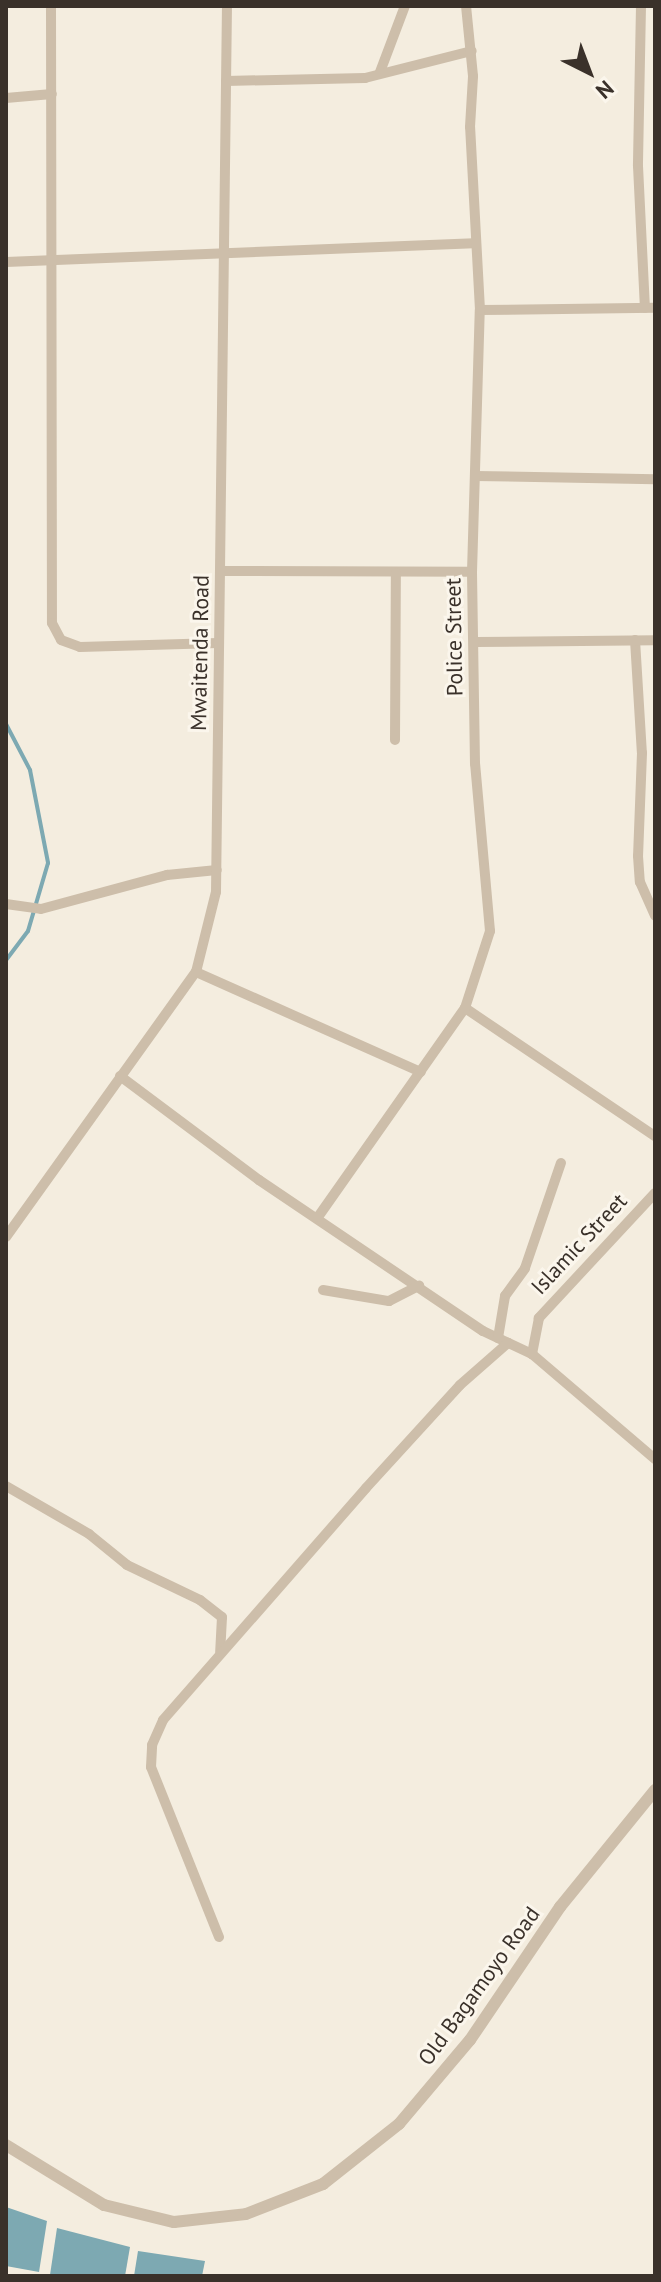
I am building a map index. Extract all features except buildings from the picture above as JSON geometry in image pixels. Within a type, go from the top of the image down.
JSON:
[{"type":"street","points":[[51,6],[54,631],[80,647],[218,643]]},
{"type":"street","name":"Mwaitenda Road","points":[[6,1237],[196,972],[217,870],[218,643],[222,571],[221,253],[227,6]]},
{"type":"street","points":[[379,73],[389,62],[405,6]]},
{"type":"street","name":"Police Street","points":[[318,1217],[465,1008],[490,931],[475,764],[476,642],[472,572],[480,310],[474,243],[472,51],[466,6]]},
{"type":"street","points":[[480,310],[650,308],[638,166],[641,6]]},
{"type":"street","points":[[226,81],[365,78],[472,51]]},
{"type":"street","points":[[6,98],[52,94]]},
{"type":"street","points":[[6,262],[474,243]]},
{"type":"street","points":[[475,476],[655,479]]},
{"type":"street","points":[[222,571],[472,572]]},
{"type":"street","points":[[395,740],[396,573]]},
{"type":"street","points":[[635,640],[642,753],[638,856],[640,882],[655,916]]},
{"type":"street","points":[[476,642],[655,640]]},
{"type":"street","points":[[6,904],[41,909],[167,875],[217,870]]},
{"type":"street","points":[[196,972],[421,1072]]},
{"type":"street","points":[[465,1008],[655,1136]]},
{"type":"street","points":[[120,1076],[224,1156],[419,1286],[503,1340],[532,1354],[655,1459]]},
{"type":"street","points":[[219,1937],[151,1767],[152,1745],[163,1720],[503,1340],[505,1296],[525,1268],[561,1163]]},
{"type":"street","name":"Islamic Street","points":[[532,1354],[539,1318],[655,1193]]},
{"type":"street","points":[[323,1290],[389,1301],[419,1286]]},
{"type":"street","points":[[6,1486],[89,1534],[127,1565],[200,1600],[222,1617],[219,1655]]},
{"type":"street","name":"Old Bagamoyo Road","points":[[6,2145],[104,2205],[174,2222],[246,2214],[323,2184],[399,2124],[420,2100],[470,2040],[560,1907],[655,1790]]},
{"type":"water","points":[[6,2207],[47,2221],[39,2272],[6,2266]]},
{"type":"water","points":[[57,2228],[130,2247],[125,2276],[50,2275]]},
{"type":"water","points":[[138,2251],[205,2261],[202,2276],[134,2276]]},
{"type":"waterway","points":[[6,724],[30,770],[48,863],[28,931],[6,960]]}]
